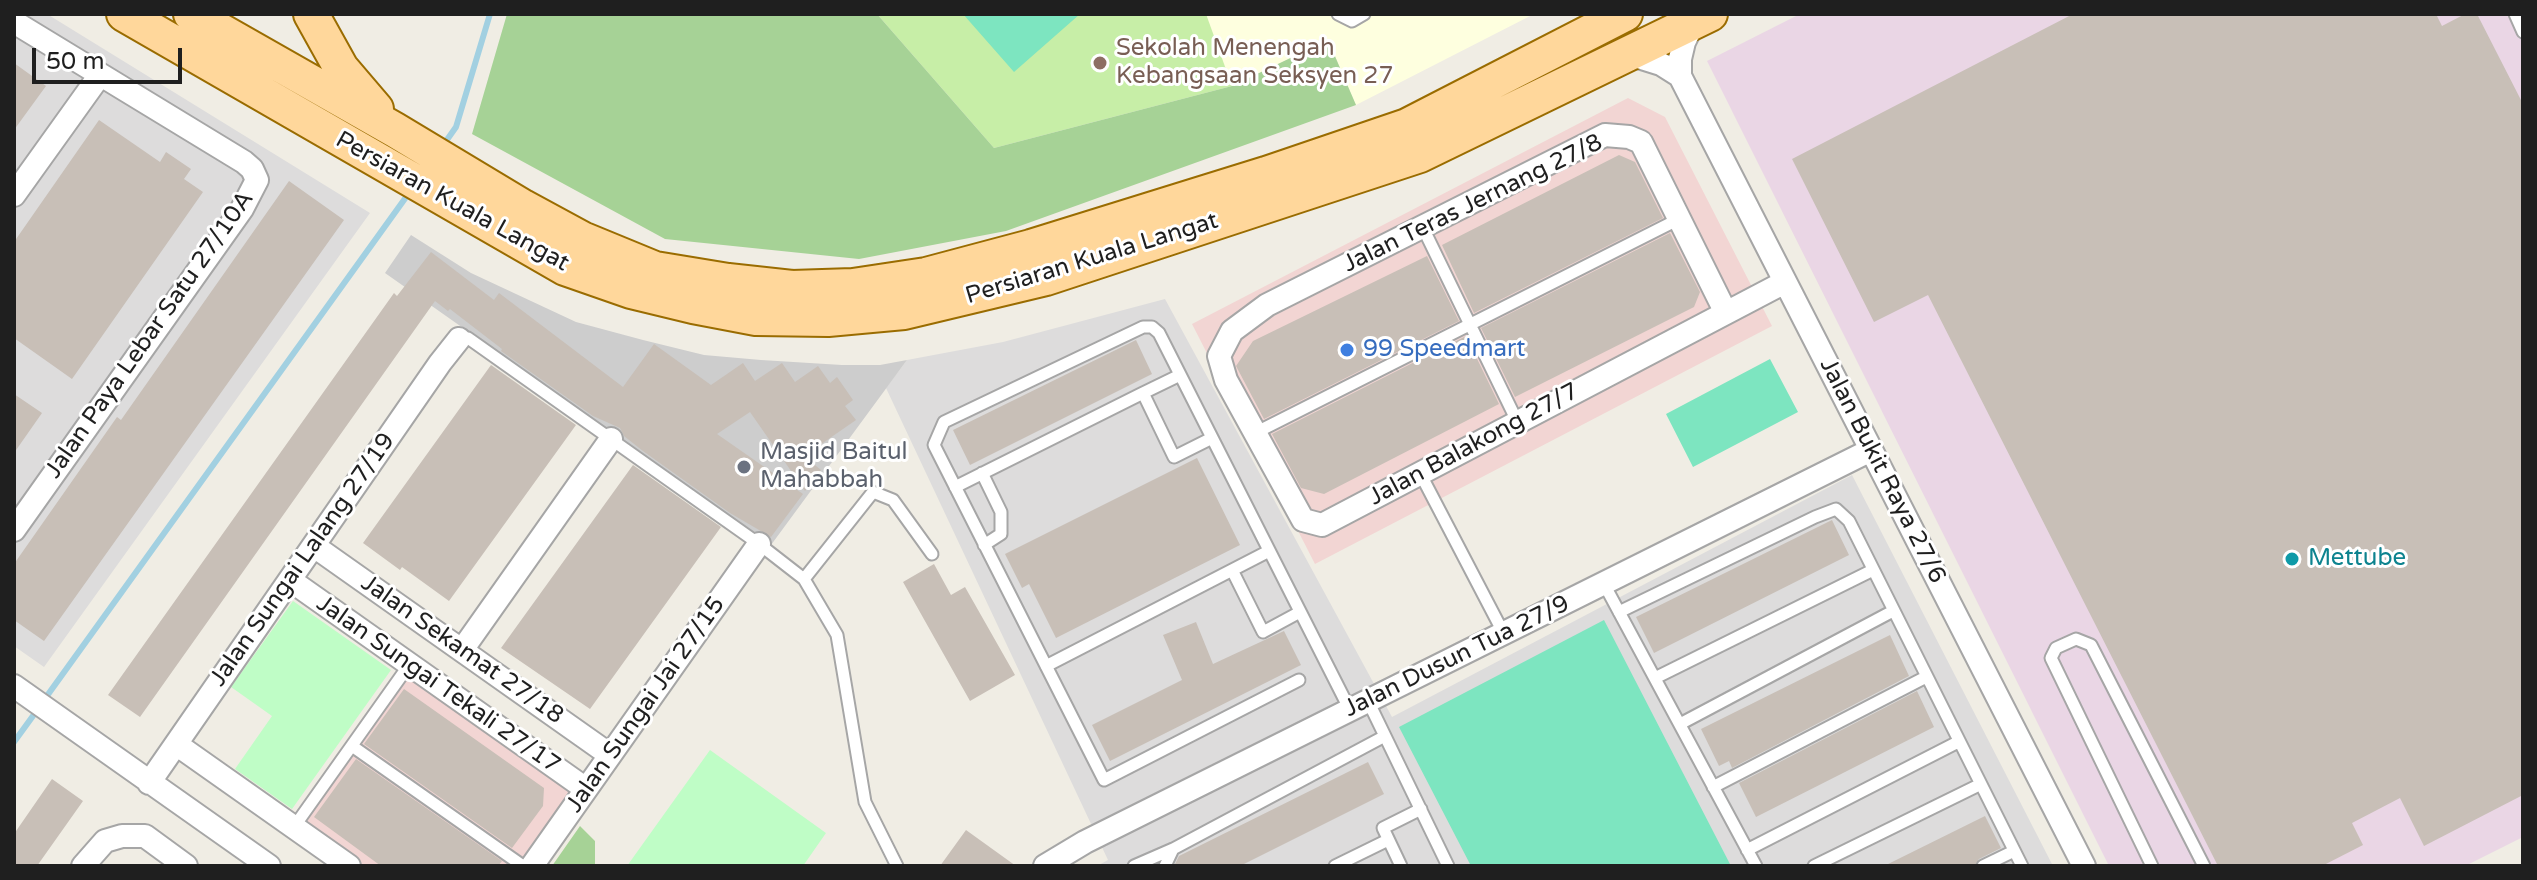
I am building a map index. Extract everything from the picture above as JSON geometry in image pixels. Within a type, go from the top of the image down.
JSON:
[{"type":"main road","name":"Persiaran Kuala Langat","points":[[124,14],[406,150],[462,172],[582,239],[655,269],[792,288],[853,286],[926,275],[1031,247],[1266,174],[1414,141],[1570,42],[1625,14]]},
{"type":"main road","name":"Persiaran Kuala Langat","points":[[191,14],[406,150],[440,197],[565,268],[631,291],[756,318],[828,319],[904,312],[1046,278],[1414,141],[1629,54],[1702,18]]},
{"type":"main road","points":[[311,14],[341,68],[406,150]]},
{"type":"street","points":[[1570,42],[1602,14]]},
{"type":"street","points":[[1680,76],[1684,42],[1702,18]]},
{"type":"street","points":[[14,22],[100,75],[14,195]]},
{"type":"street","points":[[1629,54],[1661,64],[1680,76]]},
{"type":"street","name":"Jalan Paya Lebar Satu 27/10A","points":[[14,530],[242,209],[257,180],[244,162],[100,75]]},
{"type":"street","name":"Jalan Bukit Raya 27/6","points":[[1680,76],[2084,866]]},
{"type":"street","name":"Jalan Teras Jernang 27/8","points":[[1226,380],[1219,356],[1232,331],[1249,317],[1605,135],[1629,137],[1641,142],[1725,311]]},
{"type":"street","name":"Jalan Balakong 27/7","points":[[1226,380],[1303,520],[1322,525],[1785,282]]},
{"type":"street","name":"Jalan Sungai Lalang 27/19","points":[[149,783],[459,339]]},
{"type":"street","points":[[462,650],[611,439]]},
{"type":"street","name":"Jalan Dusun Tua 27/9","points":[[1045,866],[1085,842],[1871,450]]},
{"type":"street","name":"Jalan Sungai Jai 27/15","points":[[532,866],[759,544]]},
{"type":"street","name":"Jalan Sekamat 27/18","points":[[314,546],[610,755]]},
{"type":"street","name":"Jalan Sungai Tekali 27/17","points":[[290,580],[586,789]]},
{"type":"street","points":[[14,686],[269,866]]},
{"type":"street","points":[[176,744],[349,866]]},
{"type":"street","points":[[83,866],[105,841],[122,836],[145,836],[186,866]]},
{"type":"lane","points":[[1338,14],[1352,21],[1364,14]]},
{"type":"lane","points":[[2515,14],[2523,32]]},
{"type":"lane","points":[[1255,433],[1679,219]]},
{"type":"lane","points":[[1423,228],[1517,421]]},
{"type":"lane","points":[[1299,680],[1104,780],[934,445],[944,422],[1143,327],[1152,327],[1159,333],[1300,612],[1359,705],[1385,736],[1448,866]]},
{"type":"lane","points":[[459,339],[468,338],[804,579],[837,635],[865,802],[897,866]]},
{"type":"lane","points":[[955,487],[1180,375]]},
{"type":"lane","points":[[1143,393],[1174,457],[1212,438]]},
{"type":"lane","points":[[982,473],[1001,512],[1001,534],[984,545]]},
{"type":"lane","points":[[1421,475],[1504,634]]},
{"type":"lane","points":[[804,579],[873,492],[893,500],[932,554]]},
{"type":"lane","points":[[1619,612],[1836,509],[1849,521],[2022,866]]},
{"type":"lane","points":[[1046,666],[1269,551]]},
{"type":"lane","points":[[1232,570],[1263,632],[1300,612]]},
{"type":"lane","points":[[1655,678],[1873,570]]},
{"type":"lane","points":[[1604,584],[1756,866]]},
{"type":"lane","points":[[1680,724],[1893,611]]},
{"type":"lane","points":[[2152,866],[2051,658],[2056,648],[2076,639],[2091,645],[2204,866]]},
{"type":"lane","points":[[294,827],[409,665]]},
{"type":"lane","points":[[1713,787],[1926,677]]},
{"type":"lane","points":[[1134,866],[1173,849],[1385,736]]},
{"type":"lane","points":[[1747,850],[1958,742]]},
{"type":"lane","points":[[352,746],[523,866]]},
{"type":"lane","points":[[1814,866],[1979,785]]},
{"type":"lane","points":[[1401,866],[1383,828],[1421,809]]},
{"type":"lane","points":[[1335,866],[1388,840]]},
{"type":"lane","points":[[1165,866],[1173,849]]},
{"type":"lane","points":[[1983,866],[2014,851]]},
{"type":"shaded area","points":[[14,14],[47,14],[370,213],[44,667],[14,646]]},
{"type":"shaded area","points":[[877,14],[1534,14],[1356,105],[1328,40],[1232,86]]},
{"type":"shaded area","name":"Mettube","points":[[1800,14],[2523,14],[2523,837],[2465,866],[2109,866],[1707,61]]},
{"type":"shaded area","points":[[1628,98],[1665,117],[1772,326],[1315,564],[1192,324]]},
{"type":"shaded area","name":"Masjid Baitul Mahabbah","points":[[411,235],[471,273],[576,322],[643,340],[704,355],[761,360],[880,365],[907,360],[771,545],[385,273]]},
{"type":"shaded area","points":[[1165,299],[1392,717],[1852,475],[2053,866],[1097,866],[1108,860],[886,388],[907,360],[1003,342]]},
{"type":"shaded area","points":[[410,675],[574,793],[523,866],[365,866],[304,824]]},
{"type":"green space","points":[[507,14],[877,14],[994,148],[1232,86],[1328,40],[1356,105],[1006,231],[859,259],[665,239],[472,134]]},
{"type":"green space","name":"Sekolah Menengah Kebangsaan Seksyen 27","points":[[877,14],[1206,14],[1232,86],[994,148]]},
{"type":"green space","points":[[963,14],[1080,14],[1014,72]]},
{"type":"green space","points":[[1770,359],[1798,412],[1693,467],[1666,414]]},
{"type":"green space","points":[[293,601],[391,670],[292,809],[235,769],[272,716],[231,687]]},
{"type":"green space","points":[[1604,620],[1731,866],[1471,866],[1399,727]]},
{"type":"green space","points":[[710,750],[826,833],[803,866],[627,866]]},
{"type":"green space","points":[[580,826],[595,841],[595,866],[552,866]]},
{"type":"building","name":"Mettube","points":[[2073,14],[2436,14],[2442,26],[2465,14],[2477,14],[2523,104],[2523,795],[2424,846],[2400,798],[2352,823],[2363,845],[2322,866],[2218,866],[1928,295],[1874,322],[1792,159]]},
{"type":"building","points":[[14,63],[46,86],[14,130]]},
{"type":"building","points":[[99,120],[160,162],[166,152],[191,169],[184,179],[203,192],[72,379],[14,338],[14,242]]},
{"type":"building","points":[[1619,155],[1635,162],[1663,218],[1474,313],[1442,245]]},
{"type":"building","points":[[289,181],[344,220],[44,641],[14,620],[14,564],[117,417],[121,420]]},
{"type":"building","points":[[1670,233],[1700,292],[1694,307],[1515,397],[1481,328]]},
{"type":"building","name":"Masjid Baitul Mahabbah","points":[[431,252],[494,300],[499,293],[623,387],[654,344],[711,385],[743,363],[755,381],[782,363],[795,382],[818,366],[830,383],[837,377],[853,400],[845,406],[856,420],[804,456],[821,470],[805,491],[750,412],[717,434],[803,494],[771,537],[730,513],[643,451],[624,436],[620,428],[593,416],[435,301],[140,717],[108,695],[394,293],[397,296]]},
{"type":"building","points":[[1427,256],[1459,321],[1264,419],[1236,366],[1253,341]]},
{"type":"building","points":[[1466,336],[1499,404],[1324,494],[1301,488],[1272,434]]},
{"type":"building","points":[[1136,340],[1152,374],[970,465],[953,430]]},
{"type":"building","points":[[491,365],[576,425],[449,601],[363,543]]},
{"type":"building","points":[[14,394],[42,413],[14,453]]},
{"type":"building","points":[[1197,458],[1240,545],[1056,638],[1029,584],[1022,588],[1005,554]]},
{"type":"building","points":[[633,465],[721,527],[590,709],[501,648]]},
{"type":"building","points":[[1832,520],[1849,555],[1654,653],[1636,617]]},
{"type":"building","points":[[934,564],[951,595],[965,587],[1015,675],[970,701],[903,582]]},
{"type":"building","points":[[1196,622],[1213,664],[1284,631],[1301,665],[1110,761],[1092,725],[1182,680],[1163,635]]},
{"type":"building","points":[[1890,635],[1909,676],[1732,768],[1729,761],[1719,766],[1701,729]]},
{"type":"building","points":[[404,689],[544,788],[543,806],[512,848],[364,744]]},
{"type":"building","points":[[1917,691],[1934,727],[1756,817],[1739,783]]},
{"type":"building","points":[[356,759],[502,861],[498,866],[381,866],[314,817]]},
{"type":"building","points":[[1368,762],[1384,794],[1240,866],[1174,866],[1179,856]]},
{"type":"building","points":[[52,779],[83,801],[37,866],[14,866],[14,834]]},
{"type":"building","points":[[1985,816],[2001,848],[1979,859],[1975,866],[1884,866]]},
{"type":"building","points":[[966,830],[1016,866],[940,866]]},
{"type":"waterway","points":[[444,144],[456,127],[490,14]]},
{"type":"waterway","points":[[44,700],[409,193]]},
{"type":"waterway","points":[[14,742],[38,709]]},
{"type":"place","name":"Sekolah Menengah Kebangsaan Seksyen 27","points":[[1100,63]]},
{"type":"place","name":"99 Speedmart","points":[[1347,350]]},
{"type":"place","name":"Masjid Baitul Mahabbah","points":[[744,467]]},
{"type":"place","name":"Mettube","points":[[2292,559]]}]
